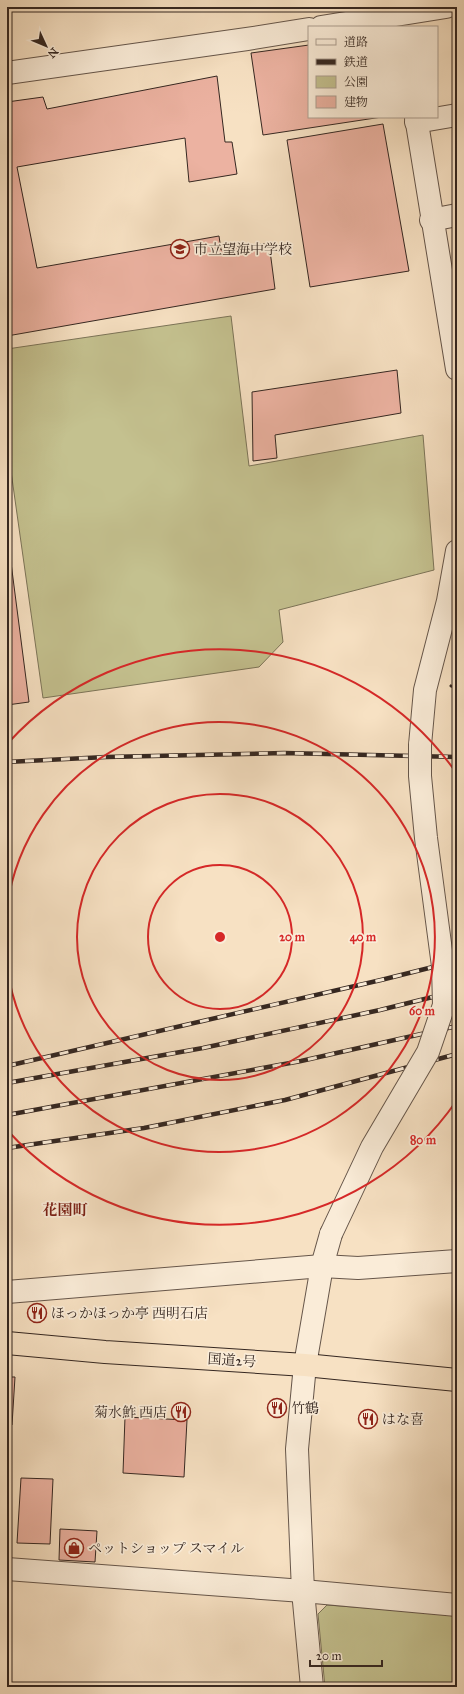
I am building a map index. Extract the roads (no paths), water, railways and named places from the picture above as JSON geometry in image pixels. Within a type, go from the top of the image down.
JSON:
[{"type":"highway","name":"国道2号","points":[[7,1343],[105,1352],[305,1365],[457,1380]]},
{"type":"street","points":[[328,26],[399,16],[446,7]]},
{"type":"street","points":[[7,73],[308,29]]},
{"type":"street","points":[[438,117],[457,115]]},
{"type":"street","points":[[426,118],[416,119],[431,220],[454,335],[457,369]]},
{"type":"street","points":[[431,220],[457,215]]},
{"type":"street","points":[[312,1687],[303,1591],[297,1449],[305,1365],[322,1266],[331,1234],[372,1147],[428,1052],[444,1005],[443,966],[425,830],[420,776],[420,745],[425,690],[448,602],[457,551]]},
{"type":"street","points":[[7,1292],[322,1266],[358,1268],[457,1261]]},
{"type":"street","points":[[7,1568],[303,1591],[457,1605]]},
{"type":"railway","points":[[7,762],[106,757],[284,753],[457,757]]},
{"type":"railway","points":[[7,1066],[381,980],[457,961]]},
{"type":"railway","points":[[7,1083],[203,1048],[380,1010],[457,991]]},
{"type":"railway","points":[[7,1115],[301,1061],[457,1026]]},
{"type":"railway","points":[[7,1148],[144,1128],[285,1100],[457,1054]]},
{"type":"place","name":"市立望海中学校","points":[[180,249]]},
{"type":"place","name":"ほっかほっか亭 西明石店","points":[[37,1313]]},
{"type":"place","name":"竹鶴","points":[[277,1408]]},
{"type":"place","name":"菊水鮓 西店","points":[[181,1412]]},
{"type":"place","name":"はな喜","points":[[368,1419]]},
{"type":"place","name":"ペットショップ スマイル","points":[[74,1548]]},
{"type":"district","name":"花園町","points":[[65,1210]]}]
